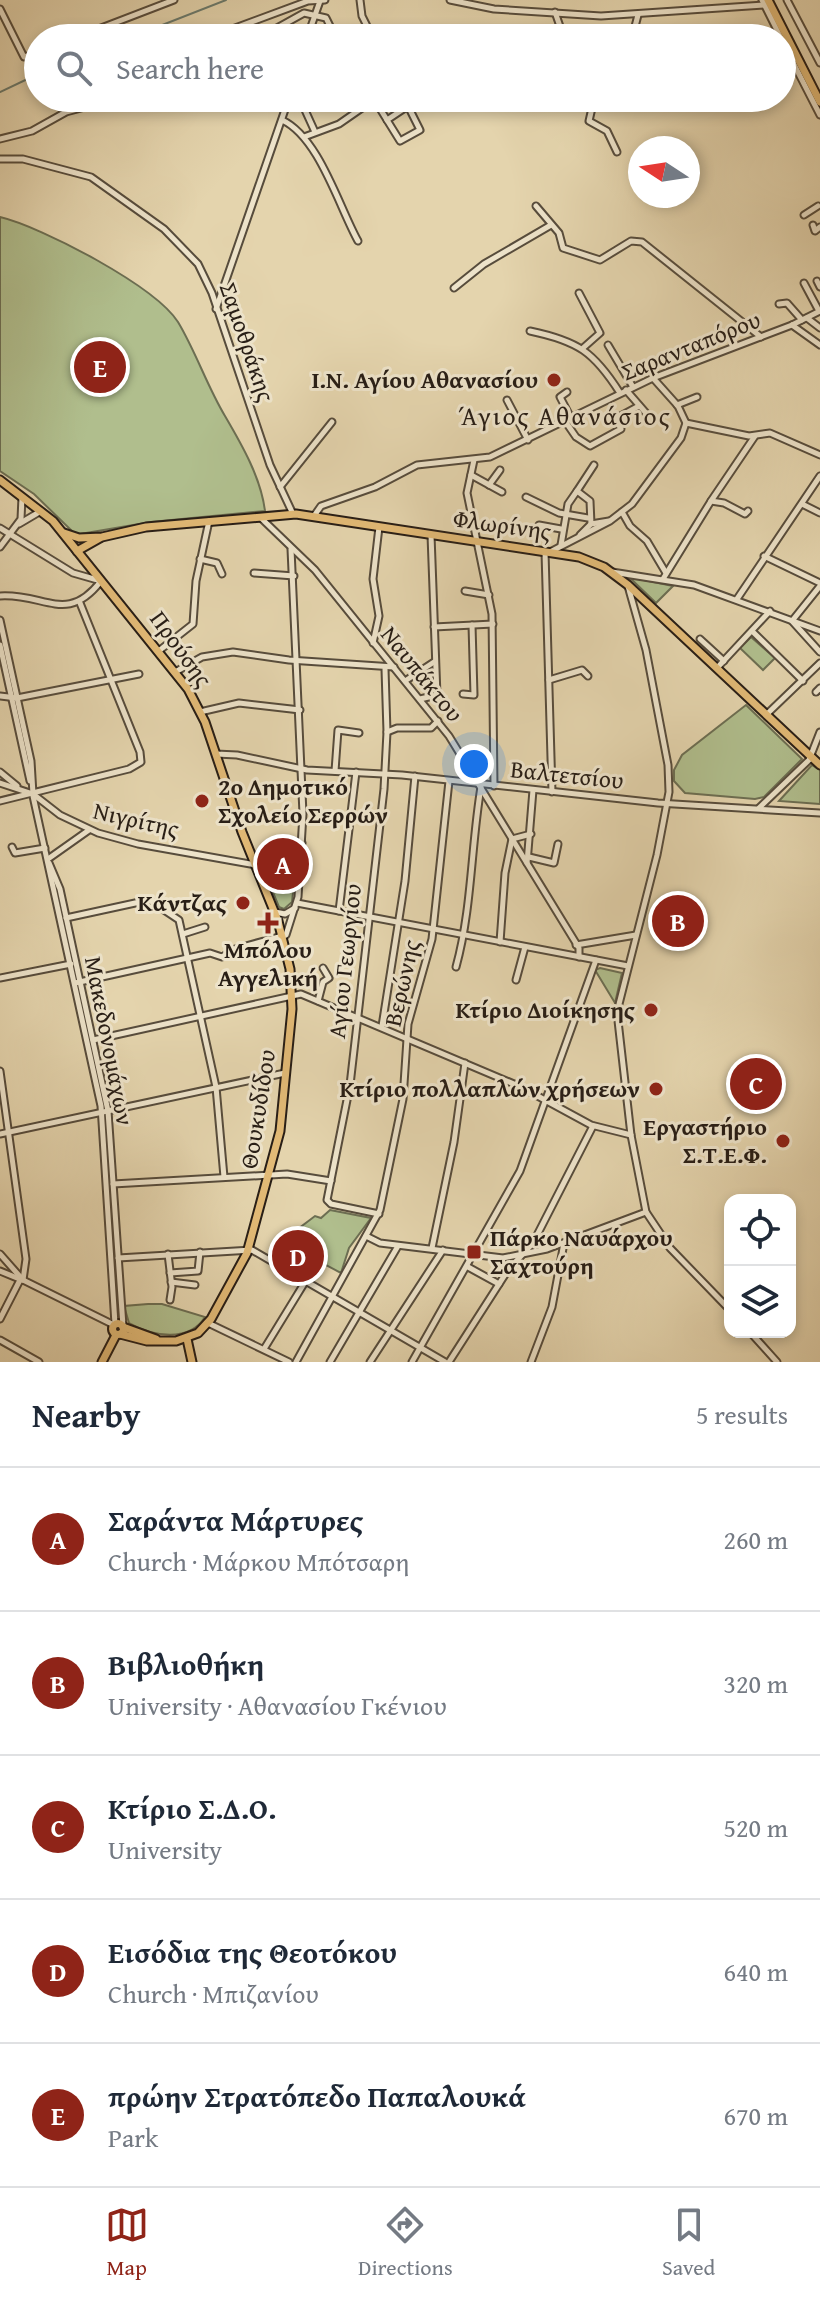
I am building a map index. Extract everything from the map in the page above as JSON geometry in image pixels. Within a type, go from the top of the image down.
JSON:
[{"type":"main road","points":[[765,2],[777,24]]},
{"type":"main road","points":[[796,58],[820,102]]},
{"type":"main road","name":"Προύσης","points":[[0,480],[42,511],[62,532],[177,671],[200,712],[264,884]]},
{"type":"main road","name":"Φλωρίνης","points":[[62,532],[79,538],[102,537],[146,527],[293,514],[585,559],[612,572],[628,585],[820,765]]},
{"type":"main road","name":"Φλωρίνης","points":[[77,551],[102,537]]},
{"type":"main road","name":"Θουκυδίδου","points":[[187,1339],[208,1323],[248,1249],[280,1131],[292,995],[284,937],[264,884]]},
{"type":"main road","points":[[102,1362],[118,1329],[158,1340],[187,1339],[192,1362]]},
{"type":"street","points":[[111,24],[174,0]]},
{"type":"street","points":[[312,24],[322,0]]},
{"type":"street","points":[[246,24],[304,3],[322,0]]},
{"type":"street","points":[[360,0],[366,24]]},
{"type":"street","points":[[450,0],[494,9],[638,15],[765,2],[775,24]]},
{"type":"street","points":[[787,0],[820,63]]},
{"type":"street","points":[[0,9],[24,57]]},
{"type":"street","points":[[555,12],[559,24]]},
{"type":"street","points":[[281,24],[304,13],[326,18],[329,24]]},
{"type":"street","points":[[636,24],[638,15]]},
{"type":"street","points":[[796,68],[820,115]]},
{"type":"street","points":[[0,139],[32,131],[66,112]]},
{"type":"street","points":[[216,309],[285,112]]},
{"type":"street","points":[[306,112],[318,135],[355,112]]},
{"type":"street","points":[[383,112],[399,141],[417,133],[419,127],[411,112]]},
{"type":"street","points":[[387,120],[399,112]]},
{"type":"street","points":[[591,112],[589,121],[607,131],[617,152]]},
{"type":"street","points":[[282,120],[304,137],[358,241]]},
{"type":"street","points":[[304,137],[315,132]]},
{"type":"street","name":"Σαμοθράκης","points":[[0,159],[31,160],[98,181],[168,232],[201,268],[280,487],[293,514]]},
{"type":"street","points":[[811,203],[819,206]]},
{"type":"street","points":[[536,206],[560,235],[562,248],[598,260],[631,241],[645,243],[761,337]]},
{"type":"street","points":[[804,215],[819,206]]},
{"type":"street","points":[[454,288],[484,264],[551,225]]},
{"type":"street","points":[[804,283],[818,301],[819,313]]},
{"type":"street","points":[[212,293],[222,293]]},
{"type":"street","points":[[579,293],[600,333],[583,348]]},
{"type":"street","points":[[779,304],[787,303],[804,319],[820,328]]},
{"type":"street","name":"Σαρανταπόρου","points":[[314,516],[321,506],[375,487],[417,465],[444,459],[474,460],[528,440],[653,378],[819,313]]},
{"type":"street","points":[[792,325],[820,345]]},
{"type":"street","points":[[530,331],[560,338],[583,348],[646,413]]},
{"type":"street","points":[[608,345],[633,387]]},
{"type":"street","points":[[552,792],[548,552],[622,512],[686,430],[677,405],[653,378]]},
{"type":"street","points":[[567,392],[560,397],[568,419],[576,437],[590,446],[621,429],[615,419],[639,406]]},
{"type":"street","points":[[677,405],[697,397]]},
{"type":"street","points":[[507,400],[528,440]]},
{"type":"street","points":[[280,487],[332,422]]},
{"type":"street","points":[[686,423],[755,436],[771,434],[820,455]]},
{"type":"street","points":[[664,576],[755,436]]},
{"type":"street","points":[[474,460],[467,495],[493,624],[494,786]]},
{"type":"street","points":[[561,545],[565,514],[594,465]]},
{"type":"street","points":[[489,485],[500,470]]},
{"type":"street","points":[[470,475],[502,492]]},
{"type":"street","points":[[737,599],[820,476]]},
{"type":"street","points":[[577,491],[590,501],[589,521],[579,536]]},
{"type":"street","points":[[16,528],[24,510],[22,496]]},
{"type":"street","points":[[526,497],[589,521],[610,521]]},
{"type":"street","points":[[711,501],[724,503],[745,514],[748,511]]},
{"type":"street","points":[[802,504],[820,513]]},
{"type":"street","points":[[1,545],[16,528],[42,511]]},
{"type":"street","points":[[622,512],[630,526],[647,541],[664,576]]},
{"type":"street","name":"Ναυπάκτου","points":[[260,517],[315,570],[438,721],[528,861],[576,945],[579,957]]},
{"type":"street","points":[[160,650],[192,625],[200,559],[209,521]]},
{"type":"street","points":[[539,525],[562,529]]},
{"type":"street","points":[[373,643],[379,618],[373,579],[379,527]]},
{"type":"street","points":[[0,528],[73,573],[101,581],[80,603]]},
{"type":"street","points":[[420,699],[437,696],[431,535]]},
{"type":"street","points":[[77,983],[213,953],[222,957],[235,949],[284,937],[297,905],[302,843],[303,770],[291,549]]},
{"type":"street","points":[[764,556],[820,584],[792,620]]},
{"type":"street","points":[[200,559],[217,563],[222,574]]},
{"type":"street","points":[[612,572],[664,576],[737,599],[820,631]]},
{"type":"street","points":[[254,573],[294,576]]},
{"type":"street","points":[[628,585],[629,598],[642,634],[668,765],[668,804],[617,1021],[631,1135],[646,1212],[670,1248],[724,1304]]},
{"type":"street","points":[[465,591],[489,595]]},
{"type":"street","points":[[0,596],[80,603]]},
{"type":"street","points":[[0,801],[132,768],[141,757],[80,603]]},
{"type":"street","points":[[716,669],[770,611]]},
{"type":"street","points":[[0,620],[14,698]]},
{"type":"street","points":[[792,620],[820,652]]},
{"type":"street","points":[[433,627],[493,624]]},
{"type":"street","points":[[463,694],[474,695],[472,625]]},
{"type":"street","points":[[752,631],[803,681]]},
{"type":"street","points":[[700,639],[724,661]]},
{"type":"street","points":[[0,645],[14,698]]},
{"type":"street","points":[[177,671],[198,658],[229,652],[385,669],[394,667]]},
{"type":"street","points":[[405,681],[434,662]]},
{"type":"street","points":[[765,716],[820,663]]},
{"type":"street","name":"Αγίου Γεωργίου","points":[[331,1181],[350,1085],[385,773],[385,669]]},
{"type":"street","points":[[549,680],[582,670],[588,676]]},
{"type":"street","points":[[0,696],[14,698],[139,674]]},
{"type":"street","name":"Μακεδονομάχων","points":[[14,698],[48,861],[57,875],[105,1111],[118,1329]]},
{"type":"street","points":[[200,712],[239,703],[300,710]]},
{"type":"street","points":[[387,732],[397,728],[431,728],[438,721]]},
{"type":"street","points":[[335,771],[338,730],[359,733]]},
{"type":"street","points":[[758,809],[810,758],[820,732]]},
{"type":"street","name":"Βαλτετσίου","points":[[216,754],[245,756],[303,770],[385,773],[481,786],[668,804],[820,813]]},
{"type":"street","name":"Νιγρίτης","points":[[0,772],[18,787],[89,830],[130,842],[255,862]]},
{"type":"street","points":[[339,911],[356,772]]},
{"type":"street","points":[[382,1026],[399,923],[415,776]]},
{"type":"street","name":"Βερώνης","points":[[296,1362],[379,1214],[403,1099],[406,1037],[432,929],[449,781]]},
{"type":"street","name":"Νιγρίτης","points":[[0,783],[18,787]]},
{"type":"street","points":[[456,967],[464,936],[481,786]]},
{"type":"street","points":[[533,790],[528,861],[554,863],[558,844]]},
{"type":"street","points":[[48,861],[89,830]]},
{"type":"street","points":[[500,942],[505,873],[512,839],[531,834]]},
{"type":"street","points":[[255,862],[302,843]]},
{"type":"street","points":[[12,847],[15,853],[45,848]]},
{"type":"street","points":[[64,919],[150,900],[178,919],[216,1087],[224,1177]]},
{"type":"street","points":[[275,912],[285,914],[297,905],[339,911],[628,966]]},
{"type":"street","points":[[183,934],[205,927]]},
{"type":"street","points":[[576,945],[636,935]]},
{"type":"street","points":[[516,980],[525,947]]},
{"type":"street","points":[[412,1362],[475,1257],[520,1171],[596,960]]},
{"type":"street","points":[[0,978],[73,963]]},
{"type":"street","points":[[318,1001],[323,982],[329,978],[323,968]]},
{"type":"street","name":"Μακεδονομάχων","points":[[77,983],[93,1040],[105,1111],[118,1258],[118,1329]]},
{"type":"street","points":[[93,1040],[292,995],[318,1001],[382,1026],[547,1100],[593,1126],[631,1135]]},
{"type":"street","points":[[432,1248],[465,1063]]},
{"type":"street","points":[[0,1071],[26,1259],[22,1280],[0,1319]]},
{"type":"street","points":[[0,1134],[285,1073]]},
{"type":"street","points":[[118,1258],[248,1249],[447,1362],[499,1284],[533,1243],[593,1126]]},
{"type":"street","points":[[113,1184],[300,1174],[331,1181],[329,1203],[379,1214]]},
{"type":"street","points":[[366,1236],[399,1245],[475,1257],[521,1255],[564,1243],[646,1212]]},
{"type":"street","points":[[531,1362],[552,1307],[564,1243]]},
{"type":"street","points":[[330,1362],[399,1245]]},
{"type":"street","points":[[370,1362],[443,1250]]},
{"type":"street","points":[[170,1273],[198,1271],[200,1252]]},
{"type":"street","points":[[0,1254],[22,1280]]},
{"type":"street","points":[[168,1254],[170,1300]]},
{"type":"street","points":[[468,1267],[499,1284]]},
{"type":"street","points":[[0,1271],[118,1329]]},
{"type":"street","points":[[264,1349],[305,1281]]},
{"type":"street","points":[[171,1282],[195,1285]]},
{"type":"street","points":[[101,1320],[111,1318],[115,1312]]},
{"type":"street","points":[[208,1323],[289,1362]]},
{"type":"street","points":[[755,1338],[777,1362]]},
{"type":"street","points":[[0,1340],[39,1362]]},
{"type":"green space","points":[[0,217],[69,245],[96,260],[146,292],[178,322],[244,450],[255,474],[265,511],[151,522],[80,534],[73,532],[34,494],[0,471]]},
{"type":"green space","points":[[629,577],[673,586],[656,603]]},
{"type":"green space","points":[[751,637],[775,658],[763,670],[740,648]]},
{"type":"green space","points":[[746,705],[802,759],[764,797],[755,799],[685,793],[674,781],[674,770],[682,755]]},
{"type":"green space","points":[[812,765],[820,770],[820,804],[779,801]]},
{"type":"green space","points":[[298,845],[292,902],[284,909],[279,907],[260,861]]},
{"type":"green space","points":[[600,968],[622,973],[615,1003],[595,970]]},
{"type":"green space","points":[[330,1210],[371,1218],[349,1248],[341,1273],[313,1258],[303,1274],[271,1256],[290,1246],[298,1229],[315,1216],[321,1218]]},
{"type":"green space","points":[[162,1304],[205,1317],[190,1331],[170,1335],[129,1323],[124,1306]]},
{"type":"waterway","points":[[165,24],[226,0]]},
{"type":"waterway","points":[[0,92],[24,81]]},
{"type":"place","name":"πρώην Στρατόπεδο Παπαλουκά","points":[[100,367]]},
{"type":"place","name":"Ι.Ν. Αγίου Αθανασίου","points":[[554,380]]},
{"type":"place","name":"2ο Δημοτικό Σχολείο Σερρών","points":[[202,801]]},
{"type":"place","name":"Σαράντα Μάρτυρες","points":[[283,864]]},
{"type":"place","name":"Κάντζας","points":[[243,903]]},
{"type":"place","name":"Βιβλιοθήκη","points":[[678,921]]},
{"type":"place","name":"Μπόλου Αγγελική","points":[[268,923]]},
{"type":"place","name":"Κτίριο Διοίκησης","points":[[651,1010]]},
{"type":"place","name":"Κτίριο Σ.Δ.Ο.","points":[[756,1084]]},
{"type":"place","name":"Κτίριο πολλαπλών χρήσεων","points":[[656,1089]]},
{"type":"place","name":"Εργαστήριο Σ.Τ.Ε.Φ.","points":[[783,1141]]},
{"type":"place","name":"Πάρκο Ναυάρχου Σαχτούρη","points":[[474,1252]]},
{"type":"place","name":"Εισόδια της Θεοτόκου","points":[[298,1256]]},
{"type":"district","name":"Άγιος Αθανάσιος","points":[[565,416]]}]
